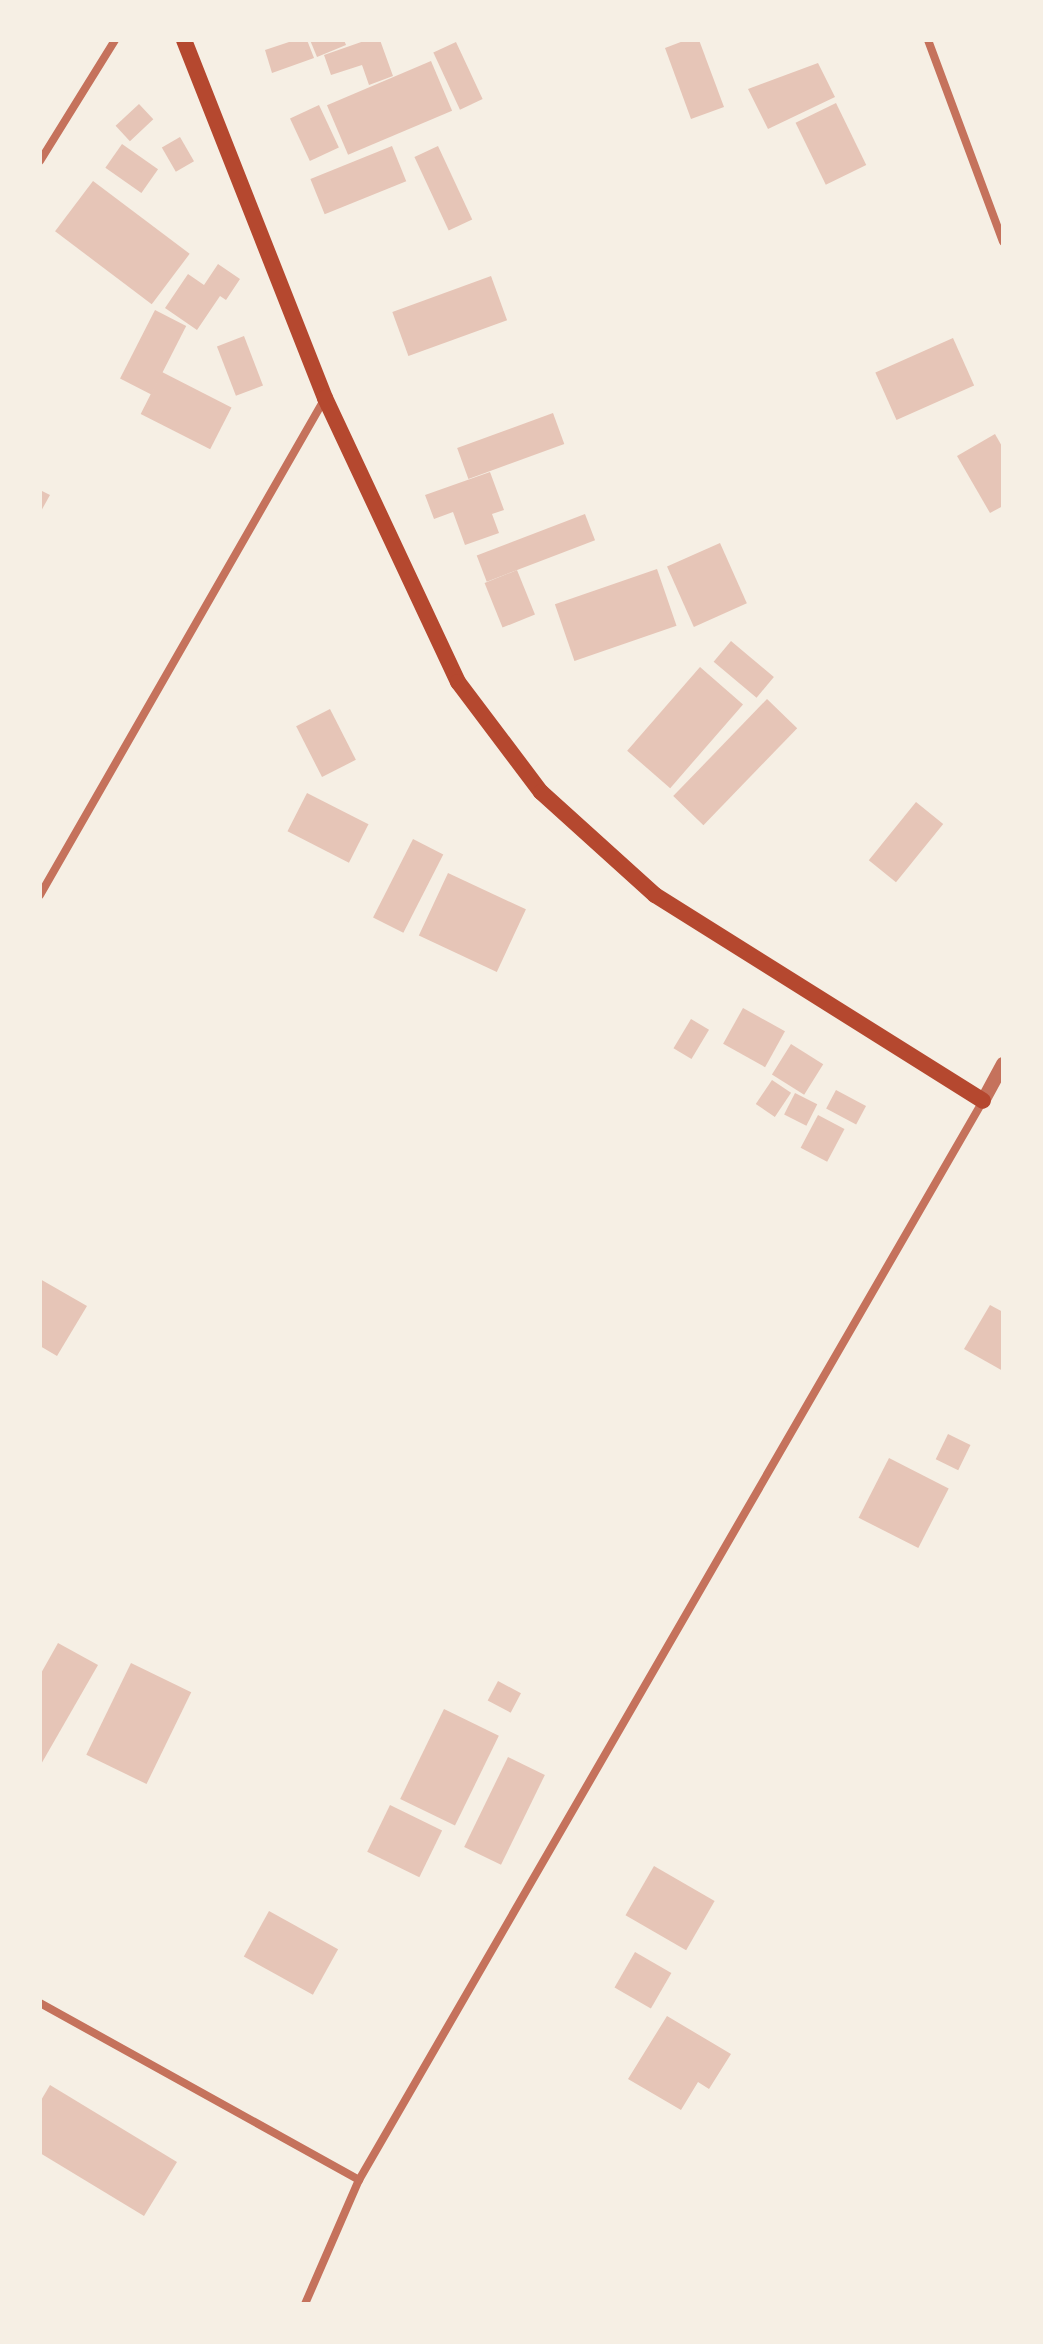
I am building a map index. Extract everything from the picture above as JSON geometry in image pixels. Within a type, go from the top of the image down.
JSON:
[{"type":"main road","points":[[184,40],[325,398],[458,682],[541,792],[655,895],[983,1101]]},
{"type":"street","points":[[40,161],[115,40]]},
{"type":"street","points":[[928,40],[1003,242]]},
{"type":"street","points":[[40,895],[325,398]]},
{"type":"street","points":[[305,2304],[359,2180],[1003,1064]]},
{"type":"street","points":[[40,2003],[359,2180]]},
{"type":"building","points":[[295,40],[307,40],[314,58],[272,73],[265,50]]},
{"type":"building","points":[[310,40],[344,40],[346,45],[317,57]]},
{"type":"building","points":[[367,40],[380,40],[393,76],[369,85],[362,65],[331,75],[324,55]]},
{"type":"building","points":[[686,40],[699,40],[724,107],[691,119],[665,48]]},
{"type":"building","points":[[456,42],[483,99],[460,110],[433,53]]},
{"type":"building","points":[[431,61],[452,111],[348,155],[327,105]]},
{"type":"building","points":[[818,63],[835,97],[768,129],[748,89]]},
{"type":"building","points":[[836,103],[866,165],[826,185],[796,123]]},
{"type":"building","points":[[139,104],[153,119],[130,141],[116,126]]},
{"type":"building","points":[[319,105],[339,148],[310,161],[290,119]]},
{"type":"building","points":[[180,137],[194,161],[176,172],[162,148]]},
{"type":"building","points":[[122,144],[158,169],[141,193],[105,168]]},
{"type":"building","points":[[392,146],[406,181],[325,214],[310,179]]},
{"type":"building","points":[[438,146],[472,219],[449,230],[414,157]]},
{"type":"building","points":[[93,181],[190,254],[152,304],[55,231]]},
{"type":"building","points":[[218,264],[240,279],[226,300],[220,296],[197,330],[165,308],[188,274],[204,285]]},
{"type":"building","points":[[491,276],[507,320],[408,356],[392,312]]},
{"type":"building","points":[[155,310],[186,326],[151,394],[120,379]]},
{"type":"building","points":[[244,336],[263,385],[236,396],[217,346]]},
{"type":"building","points":[[953,338],[974,386],[896,420],[875,373]]},
{"type":"building","points":[[162,372],[231,407],[210,449],[141,414]]},
{"type":"building","points":[[553,413],[564,444],[468,479],[457,448]]},
{"type":"building","points":[[995,434],[1003,448],[1003,506],[990,513],[957,456]]},
{"type":"building","points":[[490,472],[504,510],[492,514],[499,533],[465,545],[453,512],[434,519],[425,495]]},
{"type":"building","points":[[40,490],[50,495],[40,513]]},
{"type":"building","points":[[585,514],[595,540],[487,582],[477,556]]},
{"type":"building","points":[[720,543],[747,603],[694,627],[667,567]]},
{"type":"building","points":[[657,569],[677,626],[574,661],[555,604]]},
{"type":"building","points":[[517,570],[535,615],[503,628],[485,583]]},
{"type":"building","points":[[731,641],[774,677],[757,698],[714,662]]},
{"type":"building","points":[[700,667],[743,704],[670,788],[627,751]]},
{"type":"building","points":[[767,699],[797,728],[703,825],[673,796]]},
{"type":"building","points":[[330,709],[356,760],[322,777],[296,726]]},
{"type":"building","points":[[307,793],[368,824],[349,863],[287,831]]},
{"type":"building","points":[[916,802],[943,824],[896,882],[869,860]]},
{"type":"building","points":[[413,839],[443,854],[403,933],[373,917]]},
{"type":"building","points":[[448,873],[526,909],[497,972],[419,936]]},
{"type":"building","points":[[743,1008],[785,1031],[765,1067],[723,1044]]},
{"type":"building","points":[[691,1019],[709,1030],[691,1059],[673,1048]]},
{"type":"building","points":[[791,1044],[823,1064],[804,1095],[772,1075]]},
{"type":"building","points":[[772,1080],[791,1093],[775,1117],[756,1104]]},
{"type":"building","points":[[836,1090],[866,1106],[856,1125],[826,1109]]},
{"type":"building","points":[[795,1093],[817,1104],[806,1126],[784,1114]]},
{"type":"building","points":[[818,1115],[844,1129],[827,1162],[801,1148]]},
{"type":"building","points":[[40,1279],[87,1306],[57,1356],[40,1346]]},
{"type":"building","points":[[990,1305],[1003,1312],[1003,1371],[964,1349]]},
{"type":"building","points":[[948,1434],[970,1445],[958,1470],[936,1459]]},
{"type":"building","points":[[889,1458],[949,1488],[918,1548],[859,1518]]},
{"type":"building","points":[[58,1643],[98,1665],[40,1766],[40,1675]]},
{"type":"building","points":[[131,1663],[191,1692],[147,1784],[86,1755]]},
{"type":"building","points":[[498,1681],[521,1693],[511,1713],[488,1700]]},
{"type":"building","points":[[444,1709],[499,1736],[455,1826],[400,1799]]},
{"type":"building","points":[[508,1757],[545,1775],[501,1865],[464,1847]]},
{"type":"building","points":[[390,1805],[442,1830],[419,1877],[367,1852]]},
{"type":"building","points":[[654,1866],[715,1901],[686,1950],[626,1915]]},
{"type":"building","points":[[269,1911],[338,1949],[313,1995],[244,1956]]},
{"type":"building","points":[[635,1952],[671,1973],[651,2009],[614,1988]]},
{"type":"building","points":[[667,2016],[731,2054],[709,2089],[698,2082],[681,2110],[628,2079]]},
{"type":"building","points":[[50,2085],[177,2162],[144,2216],[40,2153],[40,2102]]}]
